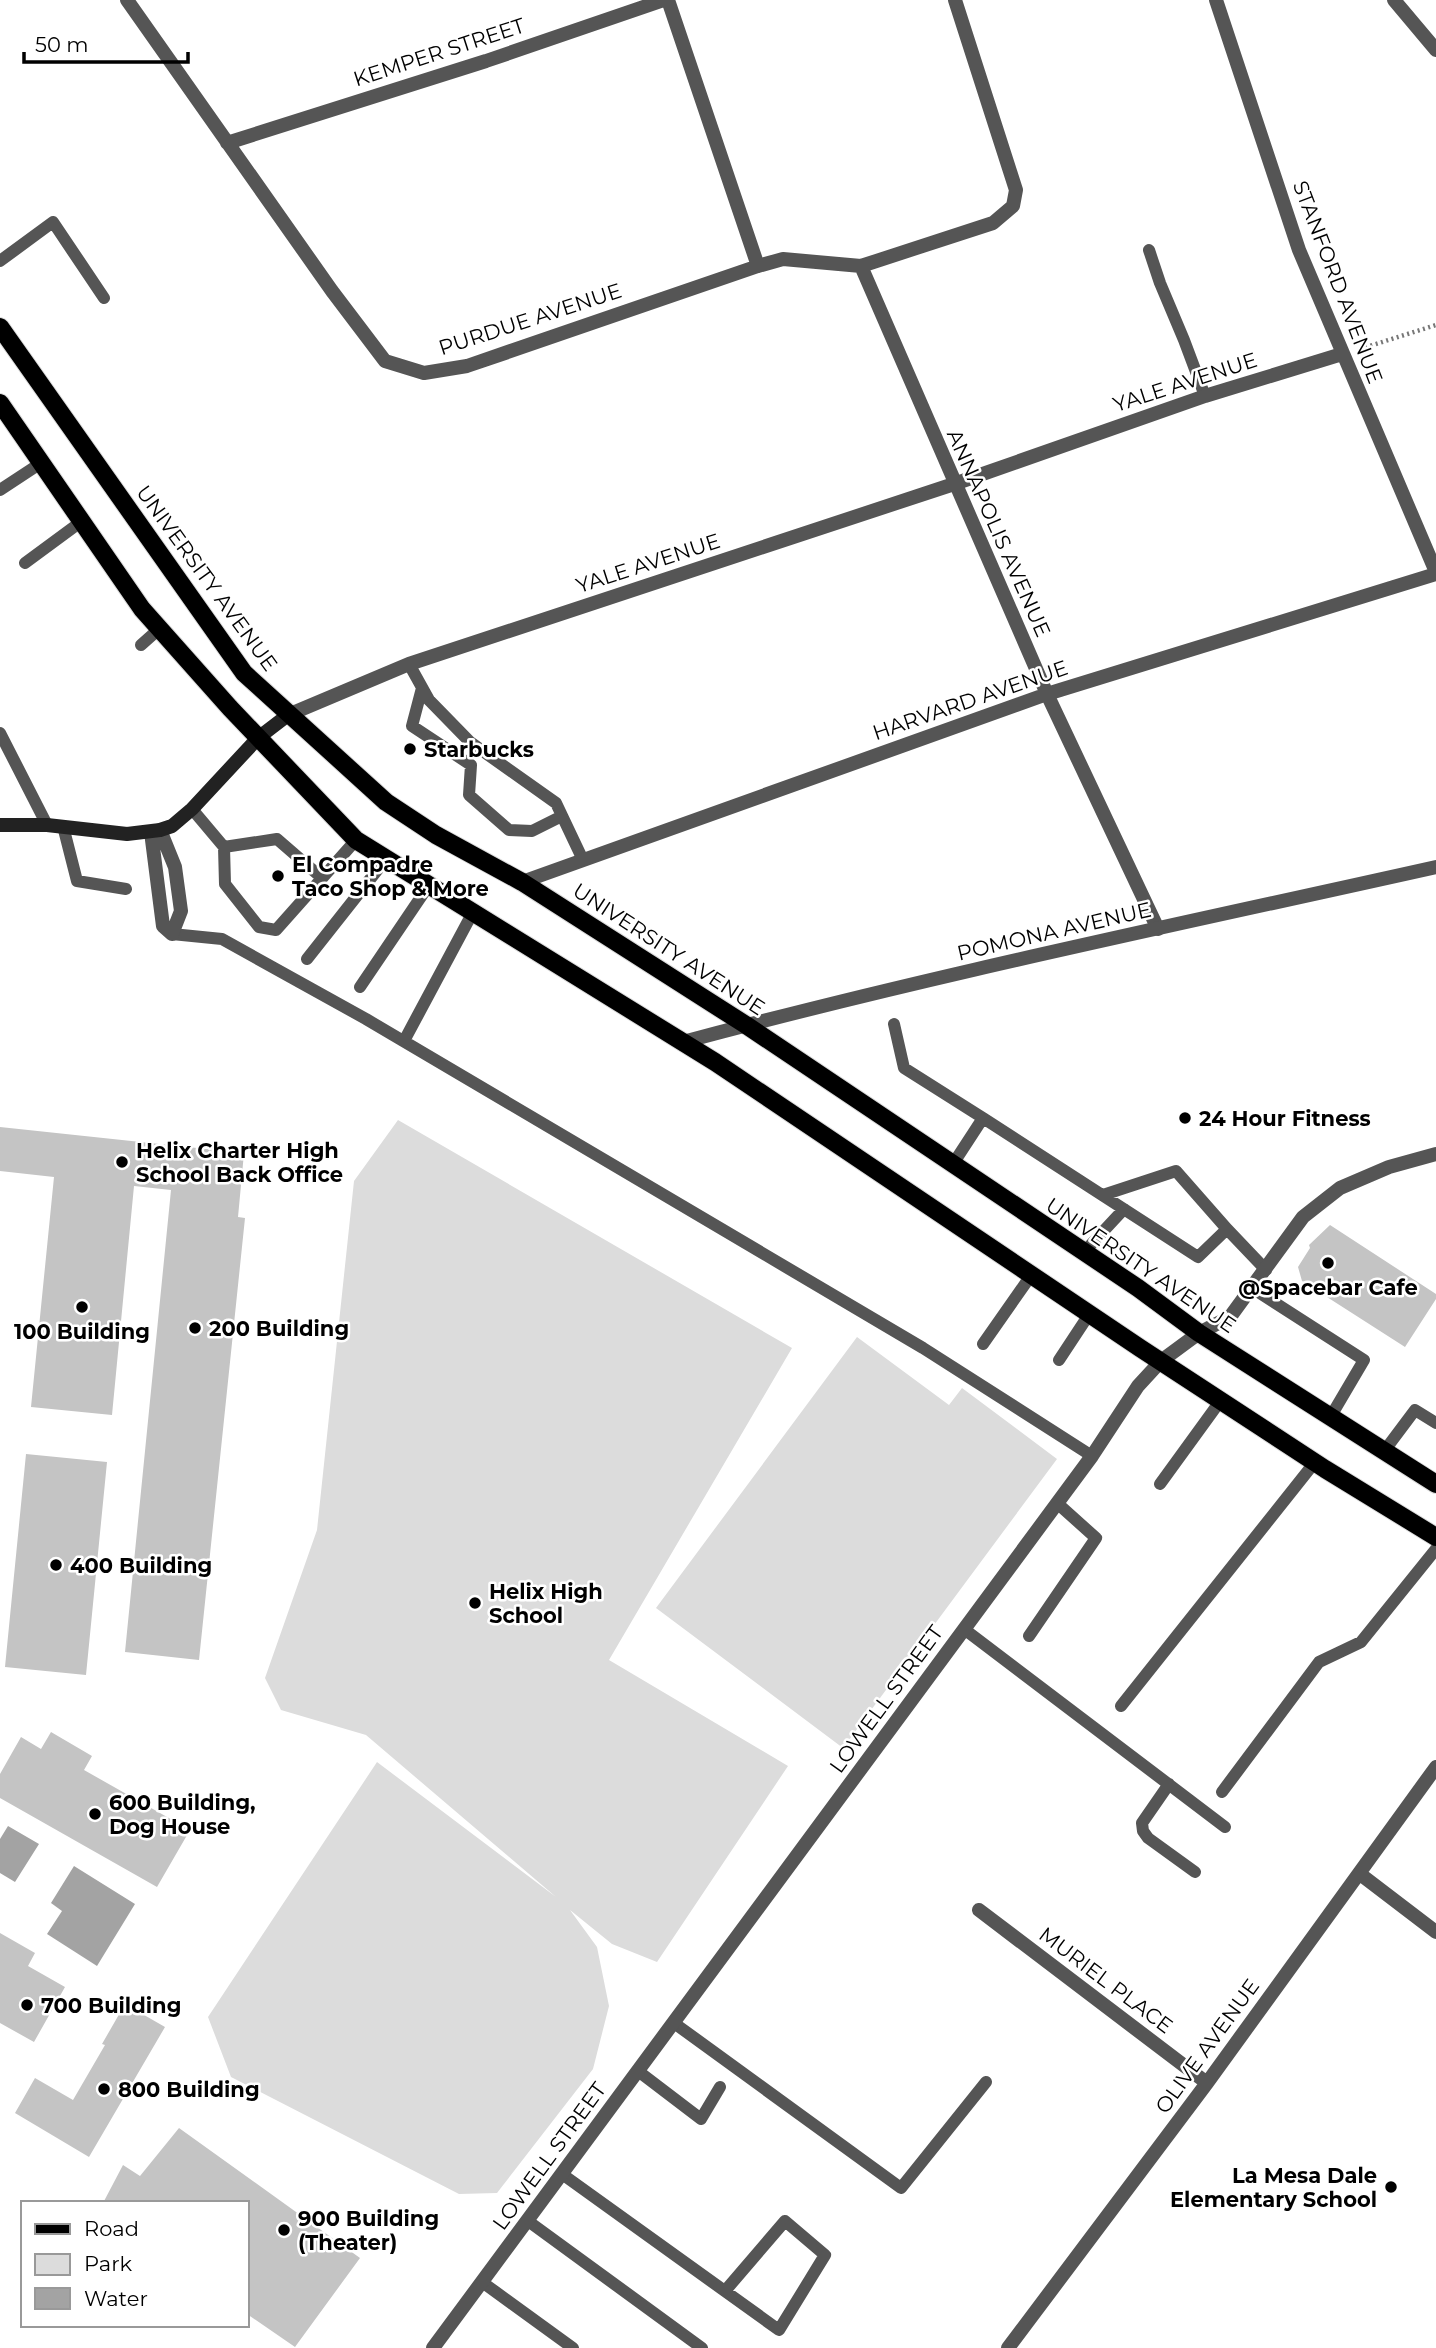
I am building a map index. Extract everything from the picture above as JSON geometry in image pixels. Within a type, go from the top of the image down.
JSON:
[{"type":"main road","name":"UNIVERSITY AVENUE","points":[[0,327],[244,673],[386,802],[436,835],[522,882],[746,1025],[1199,1333],[1436,1484]]},
{"type":"main road","points":[[0,403],[142,609],[258,738],[356,840],[683,1042],[1161,1361],[1436,1537]]},
{"type":"main road","name":"YALE AVENUE","points":[[155,831],[172,826],[192,809],[258,738],[288,715]]},
{"type":"main road","points":[[0,825],[63,826],[127,834],[155,831]]},
{"type":"street","name":"PURDUE AVENUE","points":[[127,0],[226,143],[385,361],[424,373],[467,366],[783,259],[861,266],[993,223],[1013,206],[1016,190],[955,0]]},
{"type":"street","name":"KEMPER STREET","points":[[226,143],[486,61],[666,0]]},
{"type":"street","points":[[666,0],[758,266]]},
{"type":"street","name":"STANFORD AVENUE","points":[[1216,0],[1299,250],[1436,573]]},
{"type":"street","points":[[1394,0],[1436,50]]},
{"type":"street","name":"ANNAPOLIS AVENUE","points":[[861,266],[1047,694],[1158,929]]},
{"type":"street","name":"YALE AVENUE","points":[[288,715],[409,664],[954,484],[1205,396],[1342,354]]},
{"type":"street","name":"HARVARD AVENUE","points":[[522,882],[1047,694],[1436,573]]},
{"type":"street","points":[[155,831],[163,926],[172,934]]},
{"type":"street","name":"POMONA AVENUE","points":[[683,1042],[1158,929],[1436,867]]},
{"type":"street","name":"LOWELL STREET","points":[[433,2348],[1092,1456],[1138,1386],[1161,1361],[1199,1333],[1230,1317],[1303,1217],[1340,1188],[1389,1167],[1436,1154]]},
{"type":"street","name":"OLIVE AVENUE","points":[[1008,2348],[1207,2083],[1436,1766]]},
{"type":"street","points":[[1360,1874],[1436,1932]]},
{"type":"street","name":"MURIEL PLACE","points":[[979,1910],[1207,2083]]},
{"type":"lane","points":[[0,261],[52,222],[104,298]]},
{"type":"lane","points":[[1149,250],[1205,396]]},
{"type":"lane","points":[[0,490],[41,463]]},
{"type":"lane","points":[[25,563],[82,521]]},
{"type":"lane","points":[[141,645],[159,629]]},
{"type":"lane","points":[[409,664],[429,700],[470,742],[556,803],[583,860]]},
{"type":"lane","points":[[422,688],[412,726],[471,765],[469,795],[509,830],[532,831],[562,816]]},
{"type":"lane","points":[[0,733],[47,825]]},
{"type":"lane","points":[[192,809],[224,847],[225,884],[259,927],[275,930],[356,840]]},
{"type":"lane","points":[[63,826],[77,881],[126,889]]},
{"type":"lane","points":[[224,847],[277,839],[322,878]]},
{"type":"lane","points":[[307,958],[386,859]]},
{"type":"lane","points":[[360,988],[429,885]]},
{"type":"lane","points":[[404,1041],[473,912]]},
{"type":"lane","points":[[172,934],[222,939],[404,1041],[923,1348],[1092,1456]]},
{"type":"lane","points":[[894,1024],[904,1068],[1198,1257],[1227,1229]]},
{"type":"lane","points":[[953,1164],[983,1118]]},
{"type":"lane","points":[[1103,1195],[1176,1171],[1266,1270]]},
{"type":"lane","points":[[1083,1252],[1124,1209]]},
{"type":"lane","points":[[982,1344],[1032,1274]]},
{"type":"lane","points":[[1252,1288],[1364,1360],[1331,1416]]},
{"type":"lane","points":[[1059,1360],[1090,1313]]},
{"type":"lane","points":[[1160,1484],[1221,1400]]},
{"type":"lane","points":[[1385,1450],[1415,1410],[1436,1423]]},
{"type":"lane","points":[[1121,1706],[1315,1462]]},
{"type":"lane","points":[[1029,1636],[1096,1538],[1057,1503]]},
{"type":"lane","points":[[1223,1792],[1319,1662],[1361,1642],[1436,1549]]},
{"type":"lane","points":[[964,1629],[1225,1827]]},
{"type":"lane","points":[[1169,1784],[1142,1823],[1143,1830],[1148,1838],[1195,1871]]},
{"type":"lane","points":[[674,2023],[901,2188],[986,2082]]},
{"type":"lane","points":[[638,2071],[701,2119],[720,2087]]},
{"type":"lane","points":[[562,2174],[779,2330],[825,2255],[785,2221],[725,2291]]},
{"type":"lane","points":[[527,2221],[702,2348]]},
{"type":"lane","points":[[482,2281],[573,2348]]},
{"type":"path","points":[[1342,354],[1436,326]]},
{"type":"green space","points":[[398,1120],[792,1348],[609,1660],[788,1766],[657,1962],[612,1944],[570,1910],[597,1947],[609,2006],[593,2069],[497,2193],[459,2194],[231,2077],[208,2017],[377,1762],[556,1897],[366,1735],[281,1710],[265,1678],[317,1530],[354,1181]]},
{"type":"green space","points":[[857,1337],[949,1405],[962,1388],[1057,1459],[843,1748],[656,1608]]},
{"type":"water","points":[[8,1826],[39,1844],[15,1882],[0,1873],[0,1839]]},
{"type":"water","points":[[74,1866],[135,1904],[97,1966],[47,1934],[62,1911],[51,1903]]},
{"type":"building","points":[[0,1127],[244,1153],[238,1217],[245,1218],[199,1660],[125,1652],[171,1190],[134,1186],[112,1415],[31,1407],[54,1177],[0,1171]]},
{"type":"building","points":[[1330,1225],[1436,1294],[1436,1299],[1405,1347],[1302,1281],[1298,1267],[1310,1248],[1309,1245]]},
{"type":"building","name":"400 Building","points":[[26,1454],[107,1462],[86,1675],[5,1667]]},
{"type":"building","name":"600 Building, Dog House","points":[[51,1732],[92,1756],[84,1770],[190,1830],[157,1887],[0,1798],[0,1774],[21,1737],[41,1749]]},
{"type":"building","name":"700 Building","points":[[0,1933],[35,1953],[28,1966],[65,1987],[34,2042],[0,2023]]},
{"type":"building","name":"800 Building","points":[[125,2004],[165,2027],[89,2157],[15,2113],[35,2078],[73,2100]]},
{"type":"building","name":"900 Building (Theater)","points":[[179,2128],[360,2258],[295,2347],[248,2315],[248,2201],[104,2201],[123,2165],[140,2176]]},
{"type":"place","name":"Starbucks","points":[[410,749]]},
{"type":"place","name":"El Compadre Taco Shop & More","points":[[278,876]]},
{"type":"place","name":"24 Hour Fitness","points":[[1185,1118]]},
{"type":"place","name":"Helix Charter High School Back Office","points":[[122,1162]]},
{"type":"place","name":"@Spacebar Cafe","points":[[1328,1263]]},
{"type":"place","name":"100 Building","points":[[82,1307]]},
{"type":"place","name":"200 Building","points":[[195,1328]]},
{"type":"place","name":"400 Building","points":[[56,1565]]},
{"type":"place","name":"Helix High School","points":[[475,1603]]},
{"type":"place","name":"600 Building, Dog House","points":[[95,1814]]},
{"type":"place","name":"700 Building","points":[[27,2005]]},
{"type":"place","name":"800 Building","points":[[104,2089]]},
{"type":"place","name":"La Mesa Dale Elementary School","points":[[1391,2187]]},
{"type":"place","name":"900 Building (Theater)","points":[[284,2230]]}]
